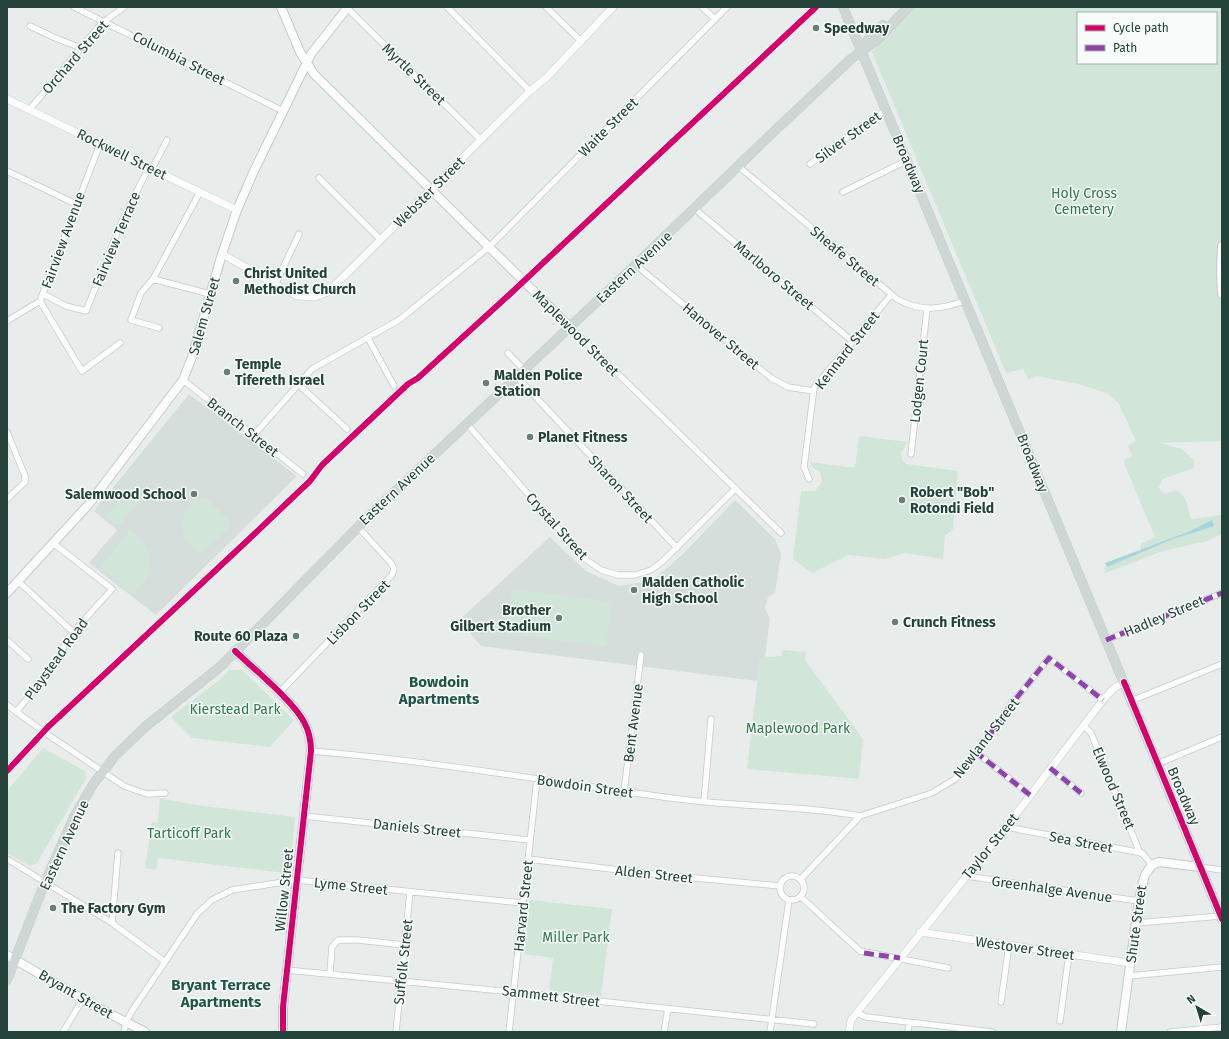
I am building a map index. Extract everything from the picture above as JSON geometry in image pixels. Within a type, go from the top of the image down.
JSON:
[{"type":"main road","name":"Maplewood Street","points":[[281,7],[292,35],[306,63],[314,74],[570,327]]},
{"type":"main road","name":"Broadway","points":[[844,7],[1221,918]]},
{"type":"main road","name":"Eastern Avenue","points":[[862,50],[869,38],[901,7]]},
{"type":"main road","name":"Eastern Avenue","points":[[7,980],[45,882],[80,806],[102,772],[139,732],[208,678],[358,527],[696,209],[738,166],[862,50],[877,40],[908,7]]},
{"type":"main road","name":"Salem Street","points":[[7,593],[89,504],[183,380],[192,357],[222,254],[237,210],[282,111],[306,63],[316,45],[348,8]]},
{"type":"main road","points":[[1222,246],[1220,270],[1222,294]]},
{"type":"main road","name":"Willow Street","points":[[236,651],[303,719],[309,735],[311,751],[287,970],[283,1032]]},
{"type":"main road","points":[[1152,865],[1162,862],[1200,866]]},
{"type":"main road","name":"Shute Street","points":[[1121,1032],[1143,878],[1152,865]]},
{"type":"main road","name":"Bryant Street","points":[[7,955],[83,999],[145,1032]]},
{"type":"street","name":"Columbia Street","points":[[74,7],[282,111]]},
{"type":"street","name":"Orchard Street","points":[[30,109],[104,21],[124,7]]},
{"type":"street","points":[[447,7],[530,91]]},
{"type":"street","points":[[546,7],[581,41]]},
{"type":"street","name":"Webster Street","points":[[222,254],[275,285],[300,297],[315,297],[325,294],[336,285],[530,91],[547,77],[613,7]]},
{"type":"street","points":[[702,7],[715,20]]},
{"type":"street","name":"Waite Street","points":[[254,435],[314,368],[403,317],[489,247],[727,7]]},
{"type":"street","name":"Myrtle Street","points":[[348,8],[481,140]]},
{"type":"street","points":[[30,26],[81,48]]},
{"type":"street","name":"Rockwell Street","points":[[7,99],[237,210]]},
{"type":"street","name":"Silver Street","points":[[810,164],[886,109]]},
{"type":"street","name":"Fairview Terrace","points":[[43,294],[66,306],[86,311],[122,220],[167,140]]},
{"type":"street","name":"Fairview Avenue","points":[[7,321],[40,301],[100,144]]},
{"type":"street","points":[[843,192],[908,160]]},
{"type":"street","name":"Sheafe Street","points":[[738,166],[891,295],[908,305],[927,309],[949,307],[966,300]]},
{"type":"street","points":[[7,172],[76,204]]},
{"type":"street","points":[[319,178],[381,240]]},
{"type":"street","points":[[159,328],[131,320],[141,293],[153,279],[200,192]]},
{"type":"street","name":"Marlboro Street","points":[[696,209],[852,341]]},
{"type":"street","points":[[275,285],[299,234]]},
{"type":"street","name":"Hanover Street","points":[[636,265],[771,378],[788,387],[813,390]]},
{"type":"street","points":[[153,279],[210,294]]},
{"type":"street","name":"Kennard Street","points":[[809,479],[804,467],[813,390],[818,381],[891,295]]},
{"type":"street","points":[[40,301],[82,371],[120,343]]},
{"type":"street","name":"Lodgen Court","points":[[911,454],[927,309]]},
{"type":"street","name":"Maplewood Street","points":[[570,327],[736,488],[780,533]]},
{"type":"street","points":[[368,338],[394,386]]},
{"type":"street","points":[[508,353],[524,370]]},
{"type":"street","name":"Sharon Street","points":[[517,377],[677,548]]},
{"type":"street","name":"Branch Street","points":[[183,380],[303,474]]},
{"type":"street","points":[[299,384],[347,428]]},
{"type":"street","name":"Crystal Street","points":[[467,424],[584,558],[601,570],[618,575],[644,573],[658,566],[736,488]]},
{"type":"street","points":[[7,432],[25,476],[25,482],[7,499]]},
{"type":"street","name":"Lisbon Street","points":[[279,693],[392,575],[394,569],[391,563],[358,527]]},
{"type":"street","name":"Playstead Road","points":[[16,712],[55,665],[65,642],[112,589],[53,543]]},
{"type":"street","points":[[18,581],[73,632]]},
{"type":"street","name":"Hadley Street","points":[[1106,640],[1222,593]]},
{"type":"street","points":[[7,640],[28,659]]},
{"type":"street","name":"Bent Avenue","points":[[624,792],[641,655]]},
{"type":"street","name":"Newland Street","points":[[800,880],[860,816],[932,793],[955,779],[977,753],[1010,706],[1049,658],[1103,700]]},
{"type":"street","points":[[1131,701],[1222,664]]},
{"type":"street","name":"Taylor Street","points":[[849,1032],[851,1020],[920,932],[1006,827],[1103,700],[1114,688],[1124,682]]},
{"type":"street","points":[[7,705],[102,772],[131,790],[153,794],[165,793]]},
{"type":"street","points":[[704,802],[711,719]]},
{"type":"street","name":"Elwood Street","points":[[1084,726],[1091,732],[1140,853]]},
{"type":"street","points":[[1157,764],[1222,737]]},
{"type":"street","name":"Bowdoin Street","points":[[311,751],[505,773],[538,780],[704,802],[833,811],[860,816]]},
{"type":"street","points":[[977,753],[1030,795]]},
{"type":"street","points":[[1050,768],[1081,793]]},
{"type":"street","name":"Harvard Street","points":[[509,1032],[538,780]]},
{"type":"street","name":"Daniels Street","points":[[304,816],[530,840]]},
{"type":"street","name":"Sea Street","points":[[1006,827],[1140,853]]},
{"type":"street","points":[[112,923],[118,853]]},
{"type":"street","points":[[1140,853],[1142,853],[1152,865]]},
{"type":"street","points":[[7,859],[112,923],[164,961]]},
{"type":"street","name":"Alden Street","points":[[528,860],[780,886]]},
{"type":"street","points":[[1200,866],[1222,870]]},
{"type":"street","name":"Greenhalge Avenue","points":[[966,876],[1139,901]]},
{"type":"street","points":[[790,877],[800,880],[804,888],[800,896],[795,900],[789,900],[782,894],[780,886],[784,880],[790,877]]},
{"type":"street","name":"Lyme Street","points":[[126,1022],[164,961],[197,914],[217,897],[239,889],[297,880],[523,904]]},
{"type":"street","name":"Suffolk Street","points":[[396,1032],[410,892]]},
{"type":"street","points":[[800,896],[860,951],[948,968]]},
{"type":"street","points":[[770,1032],[789,900]]},
{"type":"street","points":[[1136,923],[1221,918]]},
{"type":"street","name":"Westover Street","points":[[920,932],[1130,963]]},
{"type":"street","points":[[330,973],[332,947],[338,940],[358,940],[405,945]]},
{"type":"street","points":[[1001,1002],[1009,945]]},
{"type":"street","points":[[1060,1021],[1070,954]]},
{"type":"street","points":[[1129,976],[1222,967]]},
{"type":"street","name":"Sammett Street","points":[[287,970],[330,973],[814,1024]]},
{"type":"street","points":[[63,1032],[83,999]]},
{"type":"street","points":[[664,1032],[668,1009]]},
{"type":"street","points":[[857,1013],[866,1017],[967,1031],[992,1032]]},
{"type":"street","points":[[124,1032],[126,1022]]},
{"type":"street","points":[[908,1032],[909,1023]]},
{"type":"street","points":[[1170,1032],[1222,1027]]},
{"type":"shaded area","name":"Salemwood School","points":[[189,394],[297,476],[156,615],[89,563],[117,530],[94,511]]},
{"type":"shaded area","name":"Malden Catholic High School","points":[[735,500],[775,539],[781,554],[775,593],[768,597],[765,609],[770,618],[765,657],[760,660],[757,681],[481,646],[459,620],[550,537],[586,571],[619,586],[653,580],[682,555]]},
{"type":"green space","name":"Holy Cross Cemetery","points":[[913,7],[1222,7],[1222,441],[1159,443],[1182,449],[1194,460],[1194,468],[1162,479],[1159,488],[1164,494],[1175,490],[1179,492],[1185,498],[1191,519],[1222,515],[1222,534],[1207,541],[1160,552],[1106,573],[1104,568],[1140,553],[1141,544],[1155,537],[1124,463],[1124,460],[1132,456],[1128,445],[1136,441],[1119,404],[1107,393],[1078,384],[1037,376],[1029,380],[1023,369],[1006,373],[872,52]]},
{"type":"green space","points":[[859,436],[908,442],[901,453],[902,460],[907,464],[958,471],[953,529],[945,536],[943,559],[905,553],[885,559],[848,555],[812,573],[793,559],[801,491],[815,491],[822,482],[820,472],[811,466],[810,462],[855,468]]},
{"type":"green space","points":[[128,489],[143,500],[139,504],[137,503],[119,526],[106,516]]},
{"type":"green space","points":[[205,497],[229,521],[229,527],[201,554],[192,547],[186,539],[182,523],[188,508],[195,502]]},
{"type":"green space","points":[[130,530],[139,537],[145,545],[149,553],[150,561],[146,578],[133,594],[103,570],[102,565]]},
{"type":"green space","name":"Brother Gilbert Stadium","points":[[512,589],[612,602],[606,646],[506,634]]},
{"type":"green space","name":"Maplewood Park","points":[[783,650],[806,652],[805,660],[863,739],[859,779],[747,769],[760,659],[765,657],[782,656]]},
{"type":"green space","name":"Kierstead Park","points":[[229,670],[242,670],[294,720],[270,747],[192,738],[171,717],[218,681]]},
{"type":"green space","points":[[43,748],[85,771],[86,778],[37,863],[30,866],[7,853],[7,791]]},
{"type":"green space","name":"Tarticoff Park","points":[[160,798],[196,805],[295,817],[290,869],[285,873],[158,858],[156,870],[145,868],[152,822],[158,823]]},
{"type":"green space","name":"Miller Park","points":[[530,900],[612,909],[601,996],[549,991],[553,958],[524,954]]},
{"type":"water","points":[[1212,520],[1214,526],[1173,539],[1107,567],[1105,563],[1188,532]]},
{"type":"marked path","points":[[1106,640],[1222,593]]},
{"type":"marked path","points":[[1030,795],[977,753],[1010,706],[1049,658],[1103,700]]},
{"type":"marked path","points":[[1050,768],[1081,793]]},
{"type":"marked path","points":[[864,953],[900,958]]},
{"type":"cycle path","points":[[7,771],[48,727],[310,481],[322,465],[408,384],[418,378],[510,294],[816,7]]},
{"type":"cycle path","points":[[235,651],[272,685],[299,714],[306,725],[311,744],[283,1007],[283,1032]]},
{"type":"cycle path","points":[[1124,682],[1222,919]]},
{"type":"place","name":"Speedway","points":[[816,28]]},
{"type":"place","name":"Christ United Methodist Church","points":[[236,281]]},
{"type":"place","name":"Temple Tifereth Israel","points":[[227,372]]},
{"type":"place","name":"Malden Police Station","points":[[486,383]]},
{"type":"place","name":"Planet Fitness","points":[[530,437]]},
{"type":"place","name":"Salemwood School","points":[[194,494]]},
{"type":"place","name":"Robert \"Bob\" Rotondi Field","points":[[902,500]]},
{"type":"place","name":"Malden Catholic High School","points":[[634,590]]},
{"type":"place","name":"Brother Gilbert Stadium","points":[[559,618]]},
{"type":"place","name":"Crunch Fitness","points":[[895,622]]},
{"type":"place","name":"Route 60 Plaza","points":[[296,636]]},
{"type":"place","name":"The Factory Gym","points":[[53,908]]},
{"type":"district","name":"Bowdoin Apartments","points":[[439,690]]},
{"type":"district","name":"Bryant Terrace Apartments","points":[[221,994]]}]
